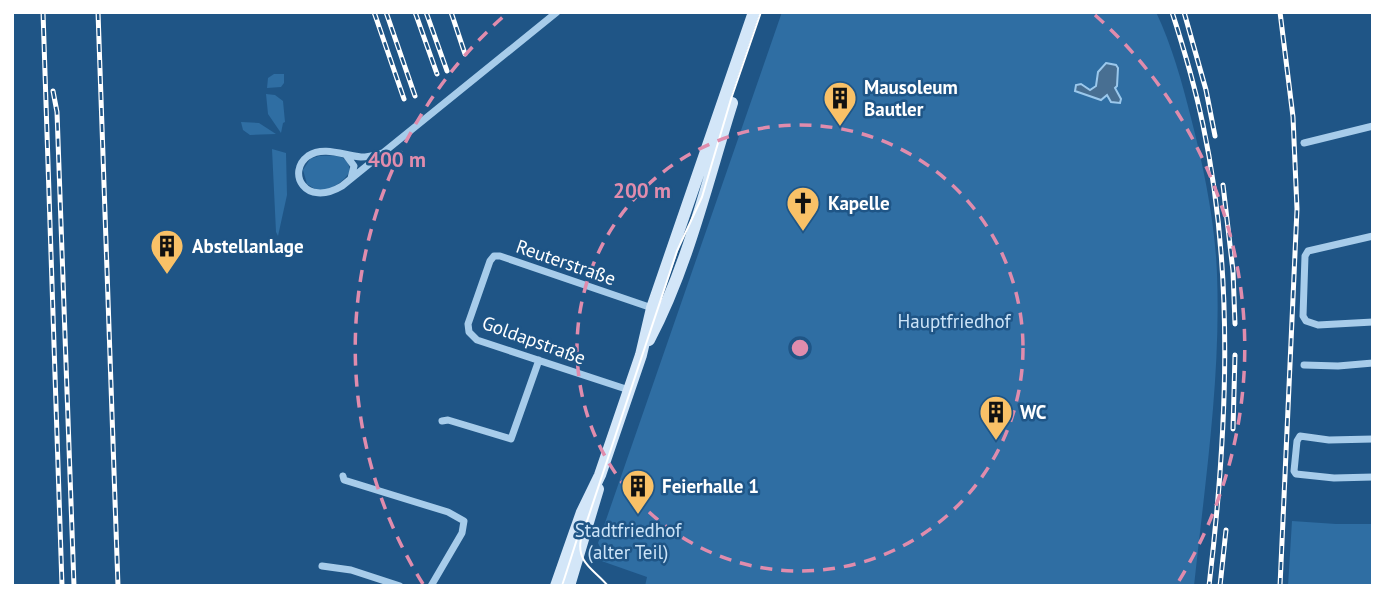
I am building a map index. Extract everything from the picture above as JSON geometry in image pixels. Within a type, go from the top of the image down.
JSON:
[{"type":"main road","points":[[658,310],[680,223],[754,12]]},
{"type":"main road","points":[[556,586],[579,518],[600,475],[658,310],[694,228],[763,12]]},
{"type":"main road","points":[[680,223],[694,228]]},
{"type":"main road","points":[[569,586],[596,502],[600,475]]},
{"type":"street","points":[[382,153],[362,157],[340,152],[317,153],[309,156],[300,168],[300,181],[308,191],[320,194],[333,191],[349,181],[557,12]]},
{"type":"street","points":[[1304,143],[1373,126]]},
{"type":"street","points":[[340,152],[348,156],[353,163],[353,174],[349,181]]},
{"type":"street","points":[[1373,236],[1308,251],[1303,316],[1306,321],[1318,325],[1373,322]]},
{"type":"street","name":"Reuterstraße","points":[[480,291],[490,261],[494,256],[500,256],[658,310]]},
{"type":"street","name":"Goldapstraße","points":[[480,291],[468,324],[472,337],[629,390]]},
{"type":"street","points":[[442,421],[448,420],[507,440],[512,439],[539,360]]},
{"type":"street","points":[[1304,365],[1373,363]]},
{"type":"street","points":[[1373,439],[1329,440],[1300,436],[1297,441],[1296,474],[1334,478],[1373,477]]},
{"type":"street","points":[[343,476],[344,480],[456,515],[464,521],[461,533],[431,586]]},
{"type":"street","points":[[322,566],[351,570],[400,586]]},
{"type":"green space","name":"Hauptfriedhof","points":[[782,12],[1156,12],[1176,64],[1196,137],[1216,254],[1217,352],[1194,586],[645,586],[647,577],[593,558],[593,553],[599,554],[601,549],[598,543]]},
{"type":"green space","points":[[274,74],[284,74],[284,83],[281,87],[267,88],[268,78]]},
{"type":"green space","points":[[266,94],[275,95],[283,101],[285,122],[281,133],[268,114]]},
{"type":"green space","points":[[241,122],[259,123],[276,134],[250,135],[243,130]]},
{"type":"green space","points":[[272,149],[286,153],[287,195],[278,236],[276,232]]},
{"type":"green space","points":[[319,156],[343,158],[350,171],[337,185],[318,191],[307,184],[303,170],[310,159]]},
{"type":"green space","points":[[1292,521],[1373,524],[1373,586],[1288,586]]},
{"type":"shaded area","points":[[1106,63],[1118,68],[1115,88],[1121,99],[1120,103],[1111,102],[1107,95],[1101,100],[1075,91],[1076,85],[1081,84],[1090,90],[1096,86],[1098,72]]},
{"type":"tram line","points":[[608,586],[584,560],[581,554],[581,539],[677,251],[702,197],[731,99],[761,12]]},
{"type":"tram line","points":[[562,586],[577,539]]},
{"type":"railway","points":[[43,12],[62,586]]},
{"type":"railway","points":[[98,12],[118,586]]},
{"type":"railway","points":[[374,12],[404,99]]},
{"type":"railway","points":[[386,12],[415,96]]},
{"type":"railway","points":[[415,12],[437,74]]},
{"type":"railway","points":[[426,12],[447,71]]},
{"type":"railway","points":[[451,12],[465,54]]},
{"type":"railway","points":[[1172,12],[1203,125],[1220,239],[1224,297],[1225,355],[1220,471],[1209,586]]},
{"type":"railway","points":[[1184,12],[1206,90],[1215,136]]},
{"type":"railway","points":[[1280,12],[1293,117],[1297,209],[1280,586]]},
{"type":"railway","points":[[53,91],[57,112],[74,586]]},
{"type":"railway","points":[[1223,185],[1233,271],[1235,324]]},
{"type":"railway","points":[[1233,429],[1235,355]]},
{"type":"railway","points":[[1220,586],[1226,530]]},
{"type":"place","name":"Mausoleum Bautler","points":[[840,128]]},
{"type":"place","name":"Kapelle","points":[[803,233]]},
{"type":"place","name":"Abstellanlage","points":[[167,276]]},
{"type":"place","name":"WC","points":[[996,442]]},
{"type":"place","name":"Feierhalle 1","points":[[638,516]]},
{"type":"park label","name":"Stadtfriedhof (alter Teil)","points":[[628,541]]}]
